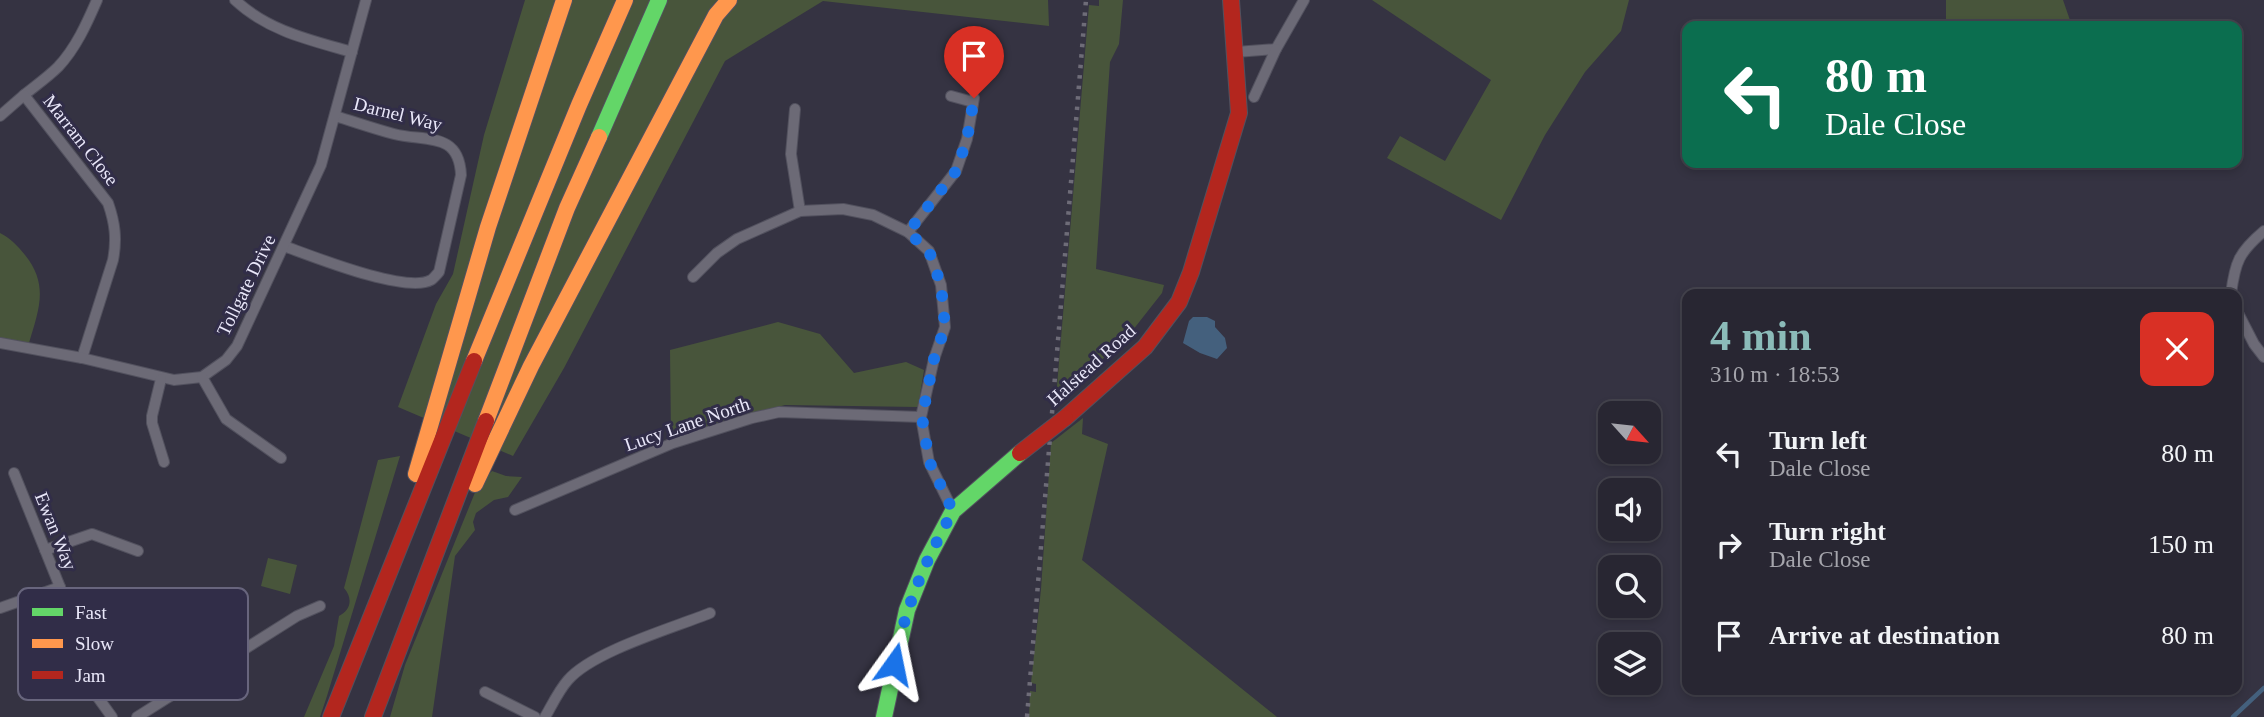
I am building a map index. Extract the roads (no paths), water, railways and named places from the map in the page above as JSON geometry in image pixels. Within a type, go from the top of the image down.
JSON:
[{"type":"main road","points":[[395,554],[431,417],[488,226],[565,0]]},
{"type":"main road","points":[[331,717],[395,554],[625,0]]},
{"type":"main road","points":[[373,717],[567,208],[659,0]]},
{"type":"main road","points":[[418,599],[581,267],[716,15],[729,0]]},
{"type":"main road","name":"Halstead Road","points":[[884,717],[907,610],[926,560],[953,511],[1145,347],[1179,302],[1191,272],[1239,113],[1231,0]]},
{"type":"street","points":[[24,95],[58,67],[75,45],[97,0]]},
{"type":"street","points":[[235,0],[247,11],[288,34],[352,52]]},
{"type":"street","name":"Tollgate Drive","points":[[202,377],[226,360],[237,346],[321,165],[366,0]]},
{"type":"street","points":[[1254,97],[1276,49],[1304,0]]},
{"type":"street","points":[[90,17],[102,23]]},
{"type":"street","points":[[1236,52],[1276,49]]},
{"type":"street","name":"Marram Close","points":[[0,116],[24,95],[108,203],[115,224],[116,244],[82,358]]},
{"type":"street","points":[[908,232],[956,171],[967,139],[974,100],[951,96]]},
{"type":"street","points":[[795,109],[791,154],[800,211]]},
{"type":"street","name":"Darnel Way","points":[[284,246],[362,274],[423,282],[432,279],[439,272],[461,176],[461,163],[454,151],[445,143],[433,139],[397,135],[335,116]]},
{"type":"street","points":[[693,277],[717,253],[737,239],[800,211],[843,209],[873,215],[908,232],[929,251],[941,285],[945,327],[934,359],[922,417],[929,461],[953,511]]},
{"type":"street","points":[[2232,289],[2234,270],[2245,247],[2264,231]]},
{"type":"street","points":[[2242,321],[2264,357]]},
{"type":"street","points":[[0,343],[82,358],[161,379],[187,380],[202,377],[226,419],[281,458]]},
{"type":"street","points":[[161,379],[152,423],[164,462]]},
{"type":"street","name":"Lucy Lane North","points":[[515,510],[673,443],[752,418],[779,412],[922,417]]},
{"type":"street","name":"Ewan Way","points":[[14,473],[60,587]]},
{"type":"street","points":[[46,550],[92,534],[138,551]]},
{"type":"street","points":[[0,608],[18,602]]},
{"type":"street","points":[[248,647],[297,616],[320,606]]},
{"type":"street","points":[[545,717],[568,680],[592,660],[710,613]]},
{"type":"street","points":[[485,692],[535,717]]},
{"type":"street","name":"Ewan Way","points":[[100,700],[112,717]]},
{"type":"street","points":[[137,717],[164,700]]},
{"type":"water","points":[[1193,317],[1207,317],[1215,321],[1215,327],[1225,338],[1227,348],[1217,359],[1183,343],[1189,321]]},
{"type":"waterway","points":[[2233,717],[2264,688]]},
{"type":"railway","points":[[1027,717],[1086,0]]}]
